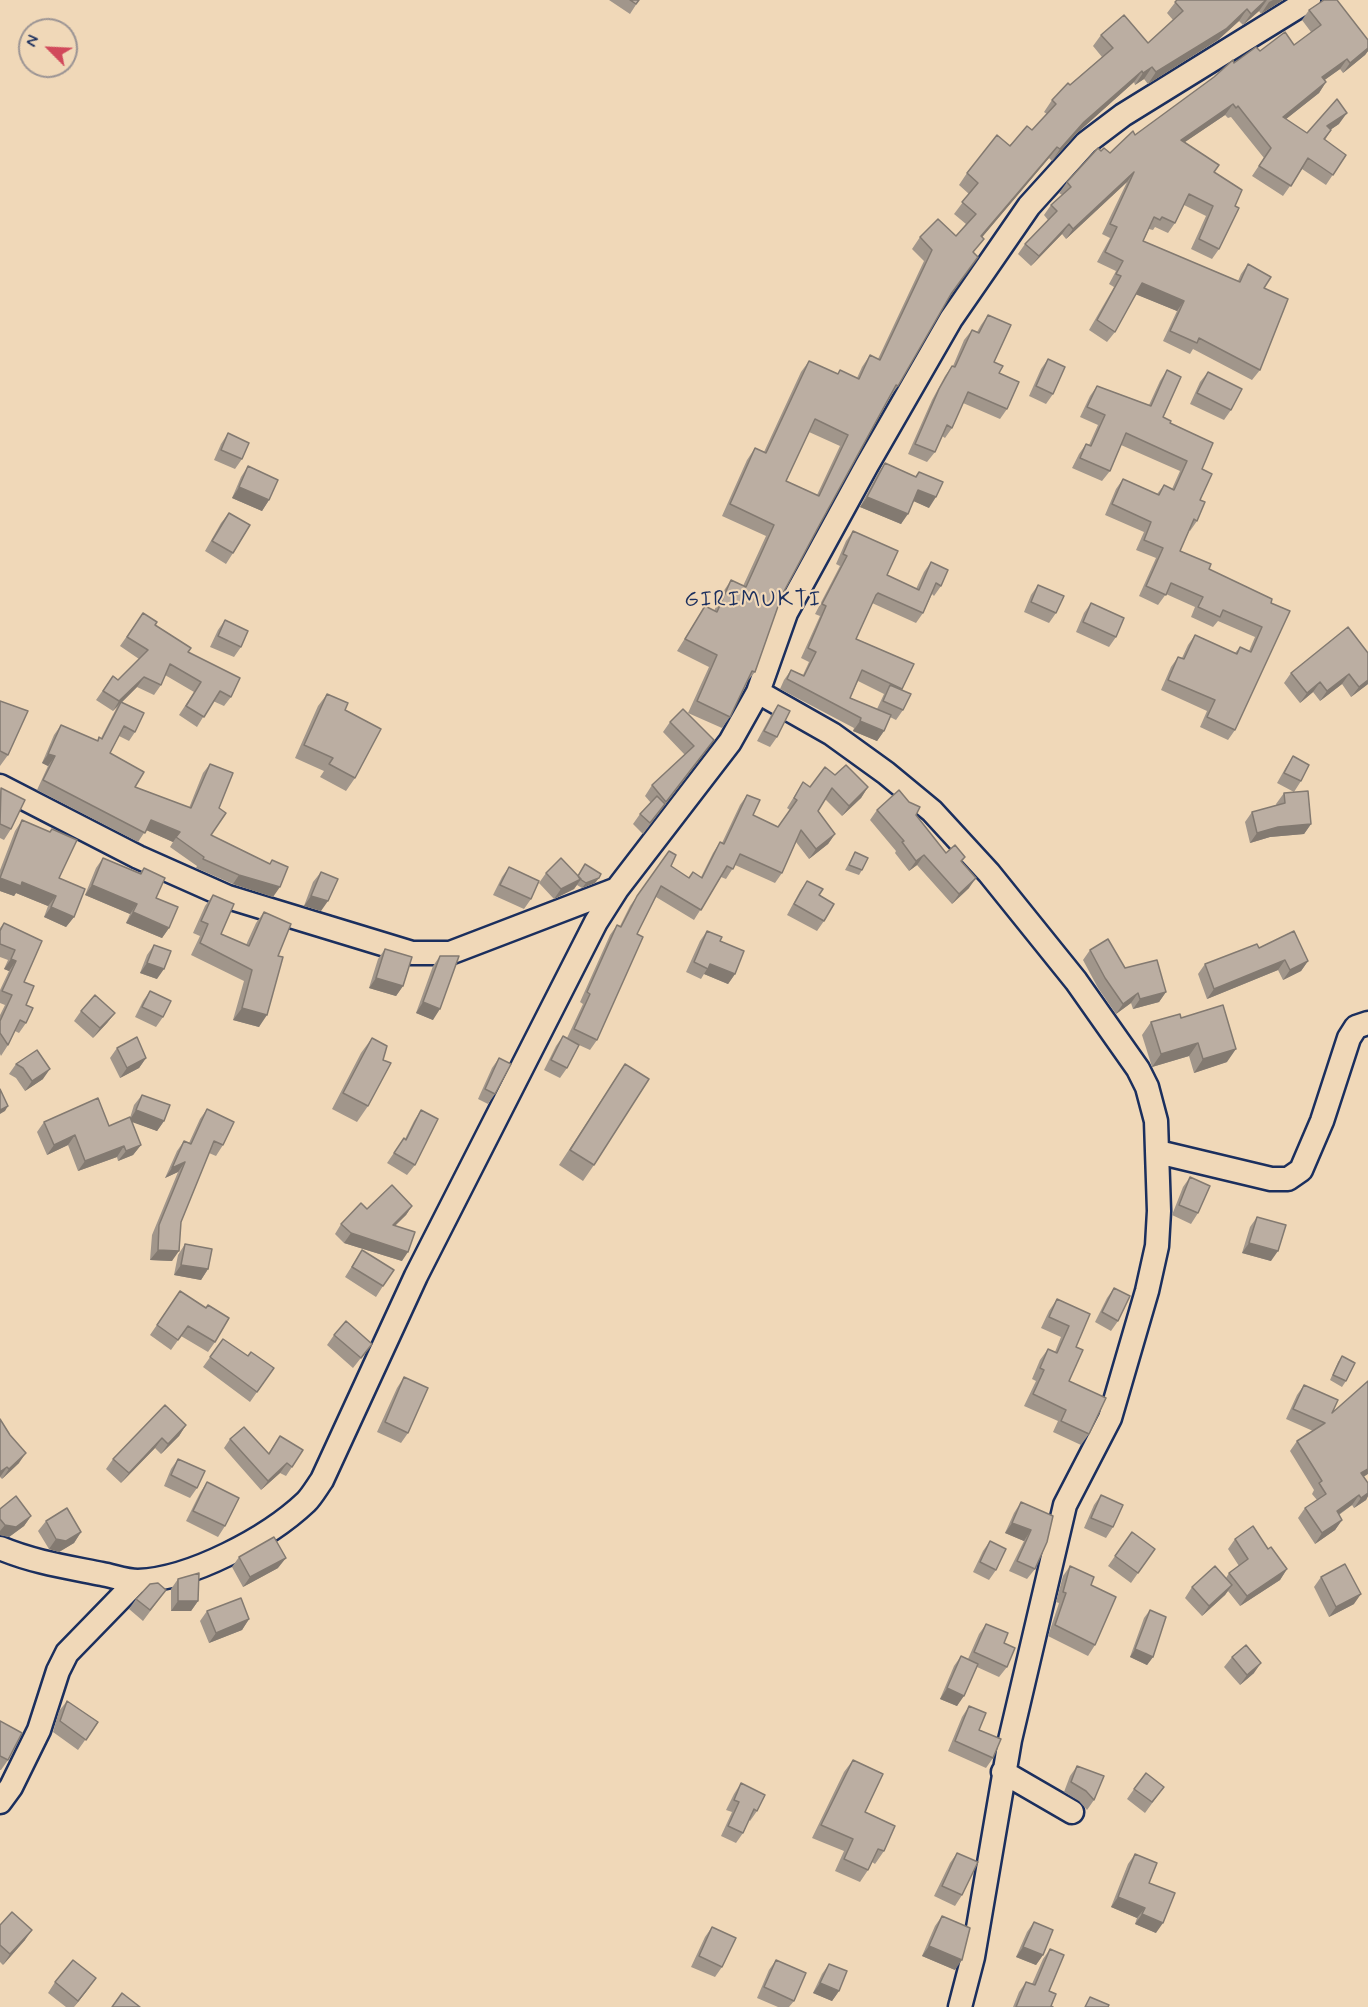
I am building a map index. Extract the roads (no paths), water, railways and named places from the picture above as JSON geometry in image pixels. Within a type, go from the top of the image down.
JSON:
[{"type":"street","points":[[0,1548],[34,1560],[136,1581],[187,1572],[266,1532],[308,1500],[322,1480],[416,1276],[596,922],[617,889],[730,742],[758,692],[786,613],[951,319],[1029,206],[1086,143],[1123,115],[1309,0]]},
{"type":"street","points":[[758,692],[832,734],[913,793],[989,873],[1076,981],[1138,1069],[1147,1087],[1156,1121],[1157,1246],[1147,1291],[1110,1418],[1065,1506],[1004,1772],[973,1957],[960,2007]]},
{"type":"street","points":[[0,786],[138,857],[228,897],[412,953],[450,953],[617,889]]},
{"type":"street","points":[[1158,1152],[1271,1179],[1288,1179],[1301,1170],[1322,1121],[1349,1038],[1356,1027],[1368,1023]]},
{"type":"street","points":[[0,1802],[11,1787],[39,1730],[58,1671],[67,1653],[136,1581]]},
{"type":"street","points":[[1004,1772],[1072,1812]]},
{"type":"district","name":"GIRIMUKTI","points":[[753,601]]}]
